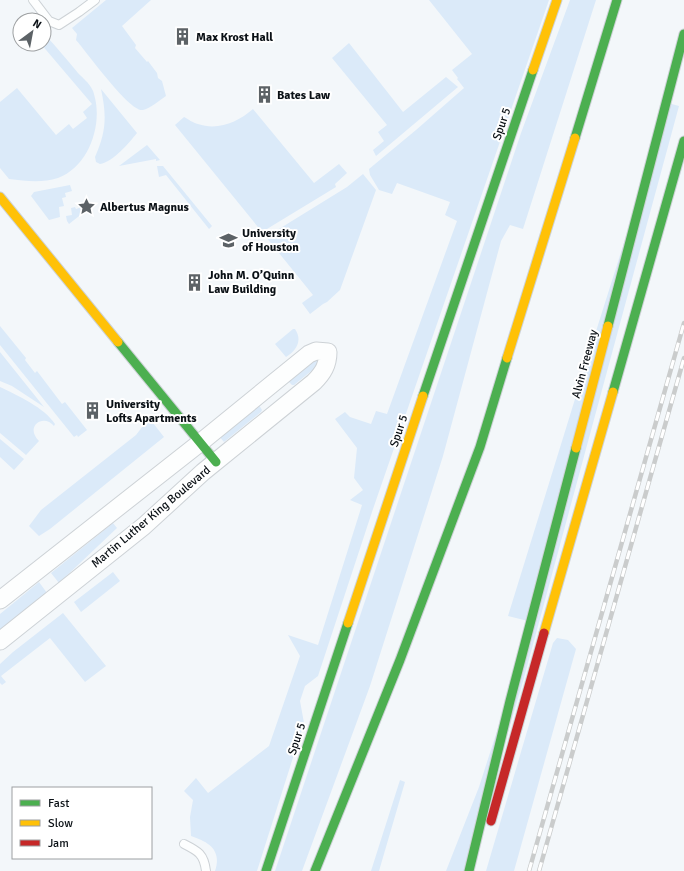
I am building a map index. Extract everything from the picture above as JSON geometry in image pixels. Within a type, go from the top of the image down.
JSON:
[{"type":"main road","name":"Spur 5","points":[[266,871],[459,288],[557,0]]},
{"type":"main road","points":[[316,871],[400,660],[480,447],[617,0]]},
{"type":"main road","name":"Alvin Freeway","points":[[472,860],[510,701],[684,34]]},
{"type":"main road","points":[[469,871],[472,860],[485,844],[684,142]]},
{"type":"main road","points":[[0,196],[216,462]]},
{"type":"street","name":"Martin Luther King Boulevard","points":[[0,600],[264,392],[309,354],[316,351],[328,352],[327,366],[321,375],[216,462],[144,526],[0,641]]},
{"type":"street","points":[[264,392],[279,410]]},
{"type":"lane","points":[[33,0],[49,21],[59,25],[95,0]]},
{"type":"lane","points":[[184,844],[198,852],[205,860],[206,871]]},
{"type":"shaded area","points":[[106,0],[151,0],[122,26],[136,45],[135,48],[157,73],[158,78],[162,81],[166,96],[143,110],[128,102],[76,40],[77,34],[72,28]]},
{"type":"shaded area","points":[[429,0],[549,0],[373,509],[318,676],[305,686],[300,701],[304,723],[257,871],[215,871],[217,858],[215,852],[208,844],[191,836],[190,817],[193,800],[184,791],[196,778],[208,793],[269,746],[300,656],[288,635],[318,645],[362,505],[350,500],[363,490],[354,478],[357,448],[335,419],[345,412],[350,417],[371,424],[376,411],[387,414],[457,221],[445,215],[450,202],[397,183],[392,194],[379,190],[370,175],[369,169],[464,88],[452,70],[472,54]]},
{"type":"shaded area","points":[[570,0],[596,0],[523,229],[510,225],[501,241],[443,456],[370,686],[302,871],[275,871],[521,133]]},
{"type":"shaded area","points":[[52,43],[93,90],[97,109],[94,133],[90,145],[85,156],[77,165],[68,173],[58,178],[46,181],[9,179],[0,168],[0,102],[17,88],[56,135],[69,124],[73,129],[87,118],[83,112],[92,104],[48,52],[52,52]]},
{"type":"shaded area","points":[[349,43],[403,112],[446,77],[458,87],[376,156],[373,150],[384,141],[378,132],[387,125],[332,58]]},
{"type":"shaded area","points":[[101,89],[137,133],[115,156],[105,163],[100,164],[96,162],[95,157],[103,132],[105,116]]},
{"type":"shaded area","points":[[668,103],[679,106],[522,685],[467,871],[446,871],[479,787],[532,622],[508,616]]},
{"type":"shaded area","points":[[253,109],[314,183],[339,164],[347,173],[335,184],[336,187],[262,232],[175,125],[184,117],[194,123],[205,126],[220,126],[241,118]]},
{"type":"shaded area","points":[[147,145],[160,160],[156,161],[156,159],[119,166]]},
{"type":"shaded area","points":[[157,166],[163,166],[212,226],[209,229],[166,175],[159,177]]},
{"type":"shaded area","points":[[363,174],[376,190],[340,290],[327,302],[310,314],[302,303],[313,295],[266,237],[347,187]]},
{"type":"shaded area","points":[[70,185],[72,191],[65,193],[66,197],[62,198],[64,206],[59,207],[60,217],[49,220],[31,196],[34,192]]},
{"type":"shaded area","points":[[87,201],[88,209],[69,224],[66,216],[72,215],[71,208],[79,208],[79,206],[85,205],[84,202]]},
{"type":"shaded area","points":[[0,326],[26,358],[25,360],[35,373],[37,371],[62,404],[65,402],[87,430],[78,437],[77,435],[74,437],[0,345]]},
{"type":"shaded area","points":[[295,329],[297,333],[298,342],[293,352],[286,357],[275,344]]},
{"type":"shaded area","points":[[0,352],[44,407],[12,386],[0,381]]},
{"type":"shaded area","points":[[314,359],[319,359],[320,364],[294,385],[288,381]]},
{"type":"shaded area","points":[[0,387],[38,407],[55,424],[54,426],[50,422],[45,421],[37,423],[34,430],[35,436],[39,441],[26,455],[0,433]]},
{"type":"shaded area","points":[[259,405],[262,410],[261,412],[224,442],[218,435]]},
{"type":"shaded area","points":[[149,418],[164,437],[50,529],[39,536],[29,526],[41,510],[136,435]]},
{"type":"shaded area","points":[[0,439],[24,459],[14,470],[0,457]]},
{"type":"shaded area","points":[[113,523],[117,528],[59,583],[51,573]]},
{"type":"shaded area","points":[[113,572],[120,581],[81,612],[74,602]]},
{"type":"shaded area","points":[[39,582],[47,593],[0,630],[0,614]]},
{"type":"shaded area","points":[[63,613],[106,666],[85,682],[50,638],[1,676],[6,682],[2,685],[0,683],[0,664]]},
{"type":"shaded area","points":[[557,638],[568,640],[576,649],[514,871],[486,871],[553,643]]},
{"type":"shaded area","points":[[400,780],[405,782],[379,871],[371,871]]},
{"type":"railway","points":[[529,871],[684,323]]},
{"type":"railway","points":[[539,871],[684,358]]},
{"type":"traffic: fast","points":[[575,138],[617,0]]},
{"type":"traffic: fast","points":[[608,326],[684,34]]},
{"type":"traffic: fast","points":[[423,396],[533,70]]},
{"type":"traffic: fast","points":[[613,392],[684,141]]},
{"type":"traffic: fast","points":[[118,342],[216,462]]},
{"type":"traffic: fast","points":[[315,871],[400,660],[480,447],[507,358]]},
{"type":"traffic: fast","points":[[469,871],[510,701],[576,448]]},
{"type":"traffic: fast","points":[[266,871],[348,623]]},
{"type":"traffic: slow","points":[[533,70],[557,0]]},
{"type":"traffic: slow","points":[[507,358],[575,138]]},
{"type":"traffic: slow","points":[[0,197],[118,342]]},
{"type":"traffic: slow","points":[[576,448],[608,326]]},
{"type":"traffic: slow","points":[[544,633],[613,392]]},
{"type":"traffic: slow","points":[[348,623],[423,396]]},
{"type":"traffic: jam","points":[[491,821],[544,633]]},
{"type":"place","name":"Max Krost Hall","points":[[183,37]]},
{"type":"place","name":"Bates Law","points":[[264,95]]},
{"type":"place","name":"Albertus Magnus","points":[[87,207]]},
{"type":"place","name":"University of Houston","points":[[229,240]]},
{"type":"place","name":"John M. O’Quinn Law Building","points":[[195,282]]},
{"type":"place","name":"University Lofts Apartments","points":[[93,411]]}]
